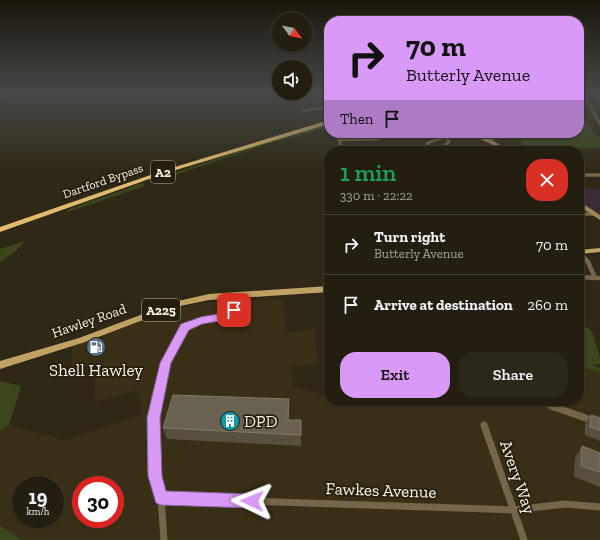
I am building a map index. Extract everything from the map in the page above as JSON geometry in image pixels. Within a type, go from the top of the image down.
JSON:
[{"type":"highway","name":"Dartford Bypass","points":[[0,224],[170,165],[324,119]]},
{"type":"highway","name":"Dartford Bypass","points":[[0,230],[174,168],[324,123]]},
{"type":"main road","points":[[481,138],[497,146]]},
{"type":"main road","points":[[584,207],[597,216]]},
{"type":"main road","points":[[584,252],[600,250]]},
{"type":"main road","name":"Hawley Road","points":[[0,365],[82,340],[178,304],[209,297],[324,289]]},
{"type":"street","points":[[428,146],[427,143],[437,138],[447,138],[450,142],[445,146]]},
{"type":"street","points":[[486,140],[498,138]]},
{"type":"street","points":[[341,146],[339,140],[379,139]]},
{"type":"street","points":[[584,175],[600,175]]},
{"type":"street","points":[[584,215],[597,216]]},
{"type":"street","points":[[584,258],[598,278],[584,279]]},
{"type":"street","points":[[164,540],[161,498],[155,476],[154,418],[166,363],[185,327],[201,321],[232,314],[234,310],[233,296]]},
{"type":"street","points":[[558,406],[600,423]]},
{"type":"street","name":"Avery Way","points":[[484,425],[524,540]]},
{"type":"street","name":"Fawkes Avenue","points":[[161,498],[514,510],[565,504],[600,507]]},
{"type":"shaded area","points":[[584,188],[600,189],[600,215],[584,204]]},
{"type":"shaded area","points":[[283,299],[286,333],[314,329],[318,365],[291,366],[293,387],[324,395],[324,406],[584,406],[584,367],[600,372],[600,540],[22,540],[0,525],[0,431],[9,425],[64,440],[143,414],[138,390],[96,402],[93,367],[75,367],[72,364],[72,346],[178,308],[205,303]]},
{"type":"green space","points":[[585,119],[600,139],[600,148],[584,149],[584,146],[522,146],[520,138],[584,138]]},
{"type":"green space","points":[[324,125],[324,129],[270,143],[151,183],[149,181]]},
{"type":"green space","points":[[142,183],[145,186],[68,212],[67,210]]},
{"type":"green space","points":[[25,241],[17,250],[0,262],[0,249]]},
{"type":"green space","points":[[584,327],[590,329],[593,334],[599,354],[600,364],[592,364],[600,368],[600,372],[584,368]]},
{"type":"green space","points":[[0,381],[21,386],[9,425],[0,431]]},
{"type":"green space","points":[[0,525],[22,540],[0,540]]},
{"type":"building","name":"DPD","points":[[173,395],[289,399],[288,420],[301,420],[301,435],[163,428]]},
{"type":"building","points":[[591,415],[600,418],[600,430],[590,427]]},
{"type":"building","points":[[582,446],[600,453],[600,472],[581,466]]},
{"type":"place","name":"Shell Hawley","points":[[96,347]]},
{"type":"place","name":"DPD","points":[[230,421]]},
{"type":"route","points":[[234,310],[232,314],[227,316],[201,321],[185,327],[166,363],[160,384],[154,418],[155,476],[161,498],[252,501]]}]
